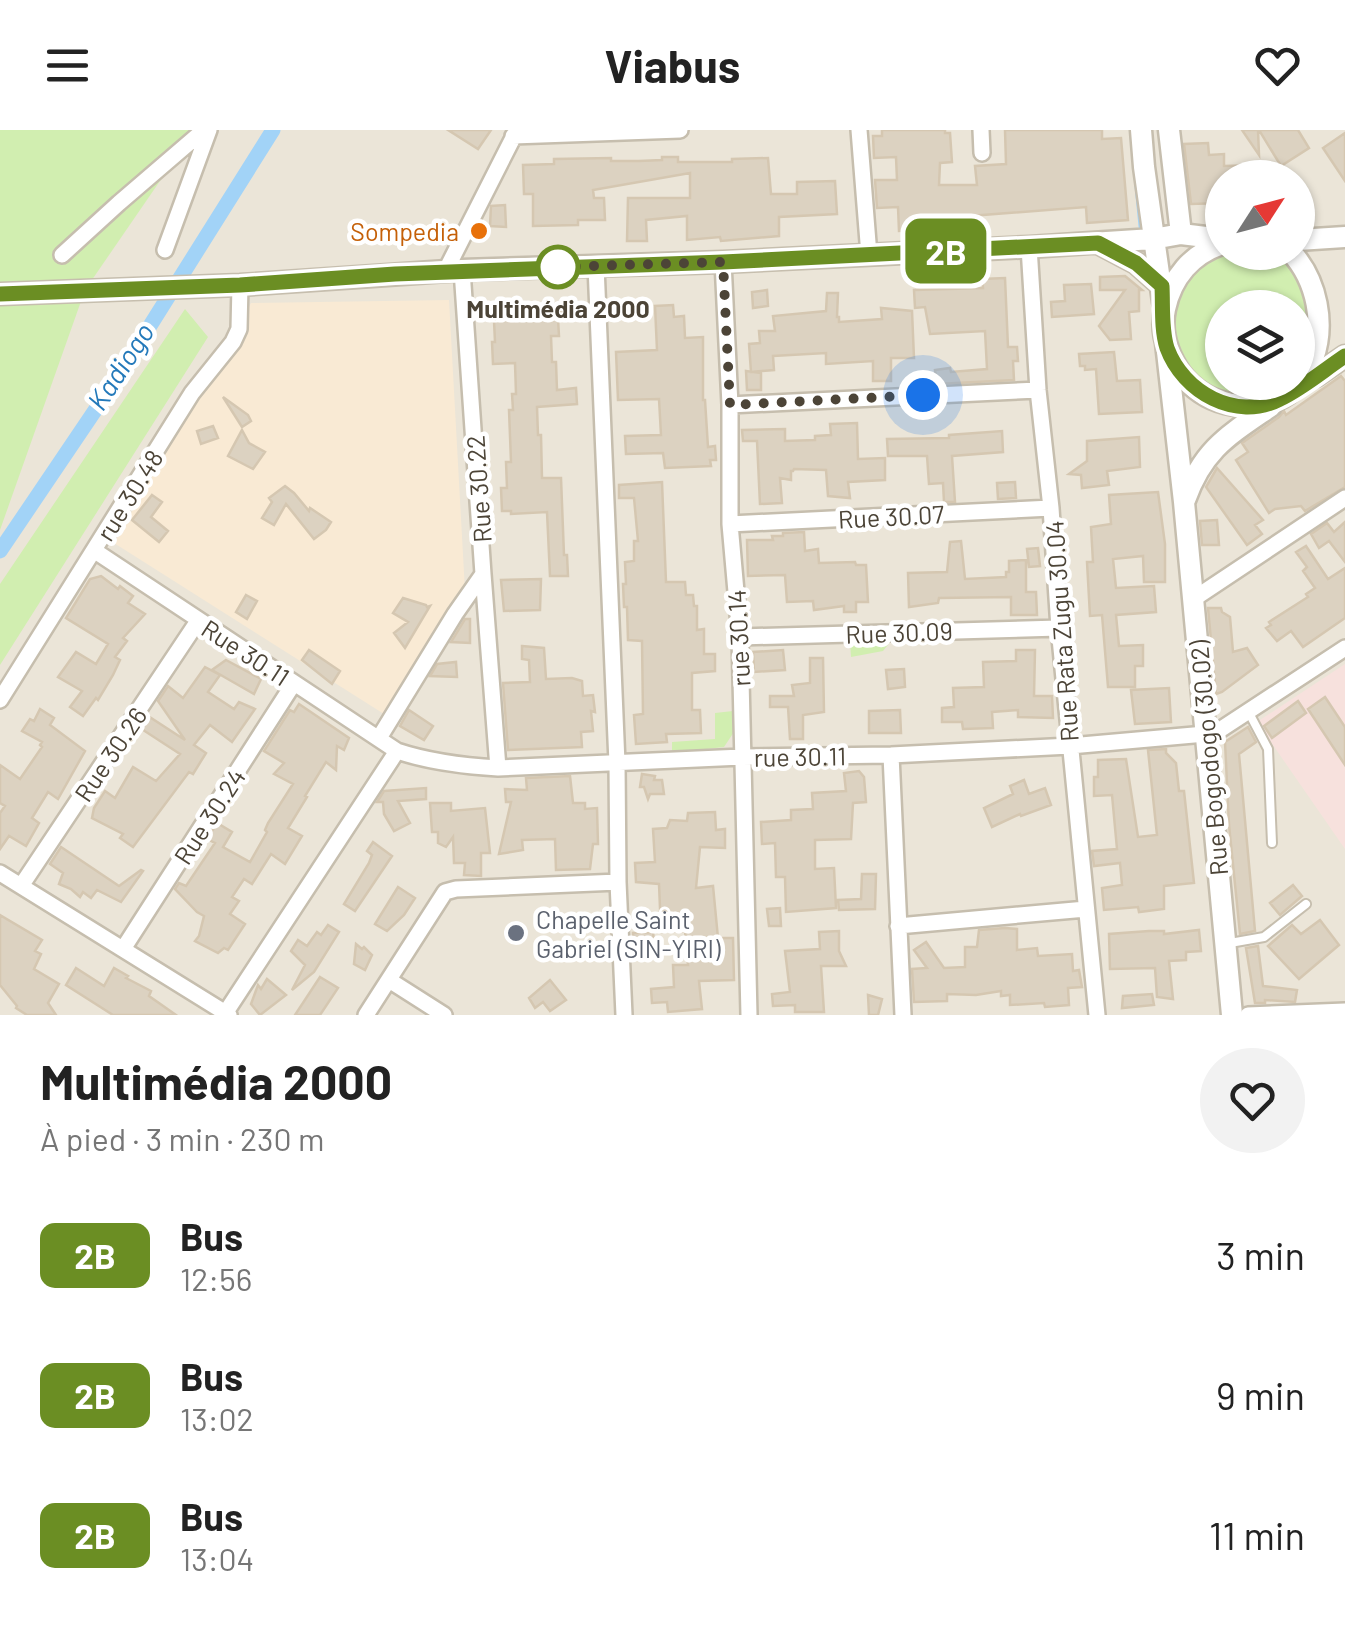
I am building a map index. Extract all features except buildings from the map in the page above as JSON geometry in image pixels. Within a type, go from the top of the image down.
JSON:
[{"type":"street","points":[[165,250],[207,130]]},
{"type":"street","points":[[62,255],[207,130]]},
{"type":"street","points":[[454,271],[515,133],[680,130]]},
{"type":"street","points":[[860,130],[869,255]]},
{"type":"street","points":[[982,130],[982,153]]},
{"type":"street","name":"Rue Bogodogo (30.02)","points":[[1141,130],[1162,286],[1232,1015]]},
{"type":"street","points":[[1170,130],[1181,234]]},
{"type":"street","points":[[0,294],[1028,247],[1181,234],[1205,238]]},
{"type":"street","points":[[1315,239],[1345,237]]},
{"type":"street","points":[[1098,243],[1136,263],[1162,286]]},
{"type":"street","name":"Rue Rata Zugu 30.04","points":[[1028,247],[1059,628],[1097,1015]]},
{"type":"street","points":[[1164,314],[1171,287],[1186,265],[1205,251]]},
{"type":"street","name":"rue 30.14","points":[[723,262],[730,405],[730,524],[740,636],[749,1015]]},
{"type":"street","points":[[596,266],[624,1015]]},
{"type":"street","points":[[1310,270],[1328,301],[1330,323],[1328,345],[1315,371]]},
{"type":"street","name":"Rue 30.22","points":[[379,738],[484,574],[454,271]]},
{"type":"street","name":"rue 30.48","points":[[0,700],[192,393],[233,342],[239,329],[240,285]]},
{"type":"street","points":[[1166,343],[1185,379],[1205,395]]},
{"type":"street","points":[[1315,377],[1345,356]]},
{"type":"street","points":[[730,405],[1038,390]]},
{"type":"street","points":[[1215,400],[1239,406],[1260,406],[1279,400]]},
{"type":"street","points":[[1184,502],[1205,459],[1226,438],[1279,400]]},
{"type":"street","points":[[1192,600],[1345,498]]},
{"type":"street","name":"Rue 30.07","points":[[730,524],[1051,508]]},
{"type":"street","name":"Rue 30.11","points":[[94,551],[398,751]]},
{"type":"street","points":[[484,574],[498,768]]},
{"type":"street","name":"Rue 30.26","points":[[21,886],[198,621]]},
{"type":"street","name":"Rue 30.09","points":[[740,636],[1059,628]]},
{"type":"street","points":[[1205,736],[1345,648]]},
{"type":"street","name":"Rue 30.24","points":[[123,949],[294,684]]},
{"type":"street","name":"rue 30.11","points":[[398,751],[421,759],[498,768],[891,755],[1205,736]]},
{"type":"street","points":[[0,872],[226,1014],[398,751]]},
{"type":"street","points":[[891,755],[903,1015]]},
{"type":"street","points":[[366,1015],[440,896],[450,890],[618,882]]},
{"type":"street","points":[[898,926],[1086,909]]},
{"type":"street","points":[[388,980],[444,1015]]},
{"type":"street","points":[[1248,1015],[1345,1011]]},
{"type":"lane","points":[[1248,711],[1268,750],[1272,843]]},
{"type":"lane","points":[[1225,944],[1264,937],[1306,904]]},
{"type":"shaded area","points":[[0,130],[1345,130],[1345,1015],[0,1015]]},
{"type":"shaded area","points":[[449,300],[465,591],[384,714],[114,543],[251,303]]},
{"type":"shaded area","points":[[1345,664],[1345,849],[1257,722]]},
{"type":"green space","points":[[0,130],[195,130],[85,290],[0,530]]},
{"type":"green space","points":[[1205,267],[1205,270],[1295,270],[1308,290],[1205,290],[1205,381],[1184,357],[1176,330],[1178,301],[1194,274]]},
{"type":"green space","points":[[185,309],[208,337],[0,665],[0,584]]},
{"type":"green space","points":[[891,641],[883,651],[851,657],[850,642]]},
{"type":"green space","points":[[733,711],[734,732],[724,747],[672,753],[672,742],[715,739],[715,713]]},
{"type":"waterway","name":"Kadiogo","points":[[0,551],[121,372],[273,130]]},
{"type":"waterway","points":[[1131,130],[1141,231]]},
{"type":"bus line","name":"2B","points":[[0,294],[1098,243],[1136,263],[1162,286],[1166,343],[1173,362],[1200,393],[1219,402],[1260,406],[1279,400],[1345,356]]},
{"type":"place","name":"Sompedia","points":[[479,231]]},
{"type":"place","name":"Multimédia 2000","points":[[558,267]]},
{"type":"place","name":"Chapelle Saint Gabriel (SIN-YIRI)","points":[[516,933]]},
{"type":"route","points":[[558,267],[723,262],[730,405],[923,395]]}]
